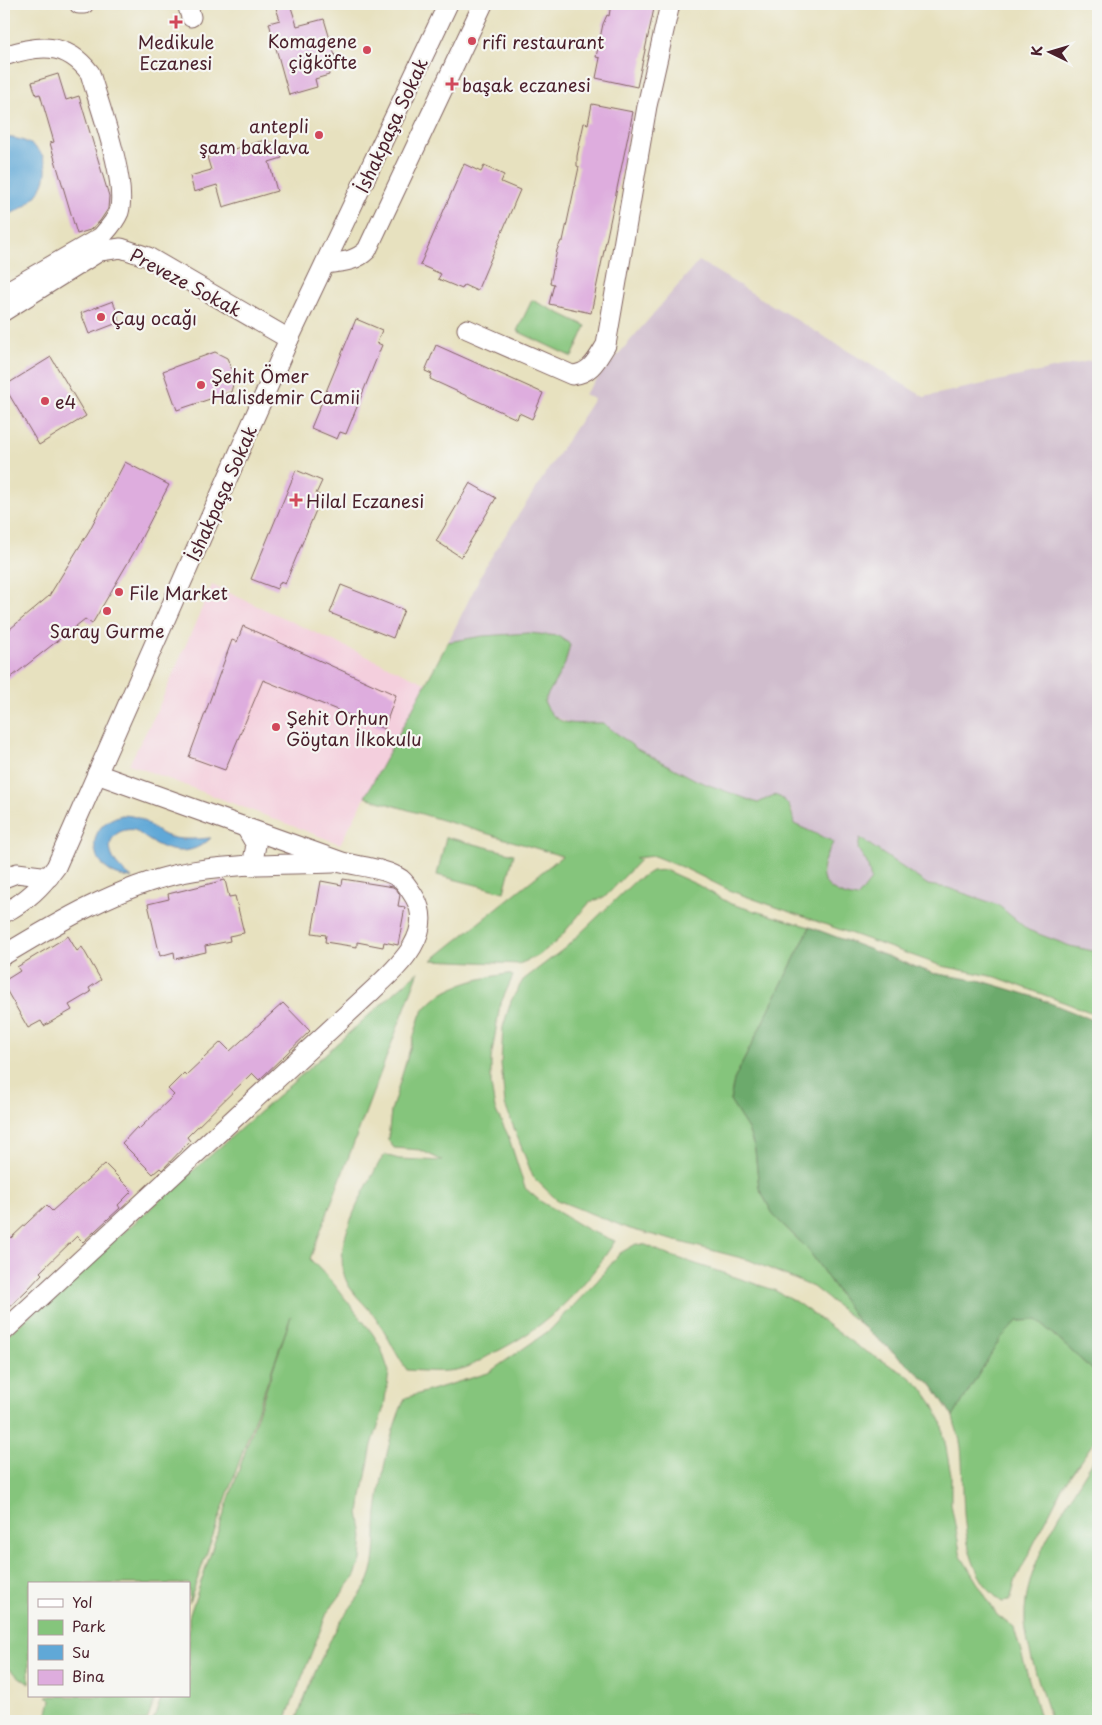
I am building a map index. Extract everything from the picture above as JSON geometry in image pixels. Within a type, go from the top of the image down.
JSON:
[{"type":"street","points":[[79,4],[84,4]]},
{"type":"street","points":[[325,264],[347,262],[359,258],[367,250],[482,4]]},
{"type":"street","points":[[467,329],[572,375],[582,374],[594,365],[606,345],[647,106],[670,4]]},
{"type":"street","name":"İshakpaşa Sokak","points":[[4,913],[20,905],[39,890],[56,867],[289,339],[325,264],[441,6]]},
{"type":"street","points":[[4,56],[41,47],[62,51],[80,61],[90,73],[118,174],[120,192],[119,212],[111,226],[101,236],[4,293]]},
{"type":"street","name":"Preveze Sokak","points":[[4,311],[100,251],[121,248],[148,257],[289,339]]},
{"type":"street","points":[[4,1331],[372,992],[410,952],[420,926],[420,914],[410,890],[402,880],[383,872],[342,862],[97,774]]},
{"type":"street","points":[[246,828],[256,845],[252,866]]},
{"type":"street","points":[[4,955],[101,900],[142,884],[182,873],[252,866],[342,862]]},
{"type":"street","points":[[4,878],[17,873],[49,876]]},
{"type":"shaded area","points":[[699,261],[924,397],[1098,359],[1098,952],[1070,946],[1028,930],[997,905],[948,888],[928,885],[860,838],[858,849],[867,863],[871,880],[857,898],[840,895],[825,885],[823,878],[824,857],[834,842],[794,824],[792,810],[774,795],[758,803],[698,781],[637,749],[603,723],[574,725],[550,715],[544,701],[570,645],[558,636],[529,633],[483,636],[448,642],[486,565],[594,399],[584,394]]},
{"type":"shaded area","name":"Şehit Orhun Göytan İlkokulu","points":[[212,585],[427,684],[340,844],[129,764],[156,713]]},
{"type":"green space","points":[[532,300],[586,326],[572,357],[517,331]]},
{"type":"green space","points":[[529,633],[558,636],[570,644],[565,664],[544,701],[549,711],[555,717],[561,721],[576,724],[603,723],[637,749],[698,781],[758,803],[774,795],[783,799],[791,810],[794,824],[834,842],[822,871],[828,886],[844,895],[857,898],[871,880],[867,863],[858,849],[860,838],[928,885],[948,888],[998,905],[1028,930],[1070,946],[1098,952],[1098,1015],[996,977],[942,966],[731,891],[654,856],[635,858],[640,860],[605,897],[590,902],[557,941],[538,956],[519,964],[432,960],[562,856],[365,797],[448,642],[483,636]]},
{"type":"green space","points":[[446,837],[514,854],[504,892],[437,875]]},
{"type":"green space","points":[[665,870],[698,885],[731,904],[810,927],[734,1080],[730,1101],[748,1129],[755,1150],[759,1188],[774,1216],[807,1248],[860,1324],[813,1287],[749,1260],[630,1229],[557,1200],[533,1177],[505,1105],[501,1063],[503,1027],[511,1001],[523,980],[565,948],[636,880],[652,871]]},
{"type":"green space","points":[[810,927],[932,973],[982,981],[1035,997],[1098,1022],[1098,1375],[1037,1320],[1018,1321],[1000,1339],[953,1417],[933,1386],[860,1324],[807,1248],[774,1216],[759,1188],[755,1150],[748,1129],[730,1101],[734,1080]]},
{"type":"green space","points":[[419,971],[310,1259],[333,1283],[373,1334],[381,1348],[389,1372],[384,1407],[372,1445],[359,1512],[363,1536],[361,1560],[355,1576],[327,1613],[285,1721],[153,1721],[161,1698],[190,1698],[190,1614],[291,1316],[190,1600],[190,1582],[28,1582],[28,1683],[4,1666],[4,1338]]},
{"type":"green space","points":[[508,974],[513,976],[500,1005],[491,1059],[491,1085],[495,1109],[508,1135],[525,1188],[540,1201],[588,1230],[615,1241],[576,1292],[530,1332],[473,1365],[461,1369],[441,1371],[407,1370],[376,1318],[351,1289],[344,1275],[342,1258],[344,1241],[356,1207],[385,1155],[399,1159],[443,1161],[420,1150],[394,1148],[388,1140],[391,1111],[420,1016],[427,1006],[447,991],[471,981]]},
{"type":"green space","points":[[636,1244],[646,1245],[666,1254],[774,1290],[796,1302],[860,1348],[907,1375],[921,1387],[941,1421],[951,1475],[951,1504],[961,1556],[997,1615],[1014,1628],[1041,1721],[296,1721],[326,1648],[342,1619],[366,1585],[372,1572],[375,1555],[377,1512],[384,1468],[390,1440],[405,1398],[488,1373],[550,1330],[598,1280],[620,1253]]},
{"type":"green space","points":[[1037,1320],[1098,1375],[1098,1436],[1063,1486],[1016,1579],[1010,1601],[1002,1602],[987,1587],[976,1570],[970,1551],[964,1509],[961,1447],[953,1417],[1000,1339],[1018,1321]]},
{"type":"green space","points":[[1098,1452],[1098,1708],[1094,1721],[1051,1721],[1028,1645],[1025,1622],[1026,1600],[1039,1555]]},
{"type":"green space","points":[[49,1698],[155,1698],[147,1721],[46,1721],[51,1700]]},
{"type":"water","points":[[4,137],[24,141],[37,149],[44,160],[46,172],[42,185],[34,198],[21,208],[4,216]]},
{"type":"water","points":[[122,815],[141,819],[169,837],[187,839],[211,838],[191,850],[182,851],[172,850],[153,843],[135,830],[123,831],[114,836],[110,846],[111,852],[121,869],[132,878],[118,875],[107,869],[99,860],[95,850],[95,839],[100,829],[108,821]]},
{"type":"building","points":[[290,4],[297,26],[324,19],[338,66],[328,69],[329,75],[315,79],[317,87],[289,95],[269,23],[280,20],[276,8]]},
{"type":"building","points":[[611,4],[655,4],[637,87],[596,78],[600,58],[596,57],[603,24],[607,15],[609,16]]},
{"type":"building","points":[[58,74],[66,100],[79,96],[109,196],[108,209],[100,221],[90,230],[77,234],[50,143],[54,142],[40,94],[36,95],[32,82]]},
{"type":"building","points":[[592,104],[633,112],[591,313],[549,304],[554,284],[550,283],[557,250],[561,241],[563,241],[579,167],[577,166],[577,156],[584,123],[588,124]]},
{"type":"building","points":[[268,139],[269,144],[277,142],[282,158],[269,162],[277,191],[223,207],[217,185],[194,192],[190,176],[211,170],[207,157]]},
{"type":"building","points":[[464,164],[481,172],[484,166],[504,175],[501,182],[520,190],[477,291],[464,285],[462,289],[438,279],[441,274],[420,265]]},
{"type":"building","name":"Çay ocağı","points":[[113,301],[120,322],[89,334],[81,313]]},
{"type":"building","points":[[356,319],[382,330],[377,343],[382,345],[346,434],[340,432],[337,439],[311,428]]},
{"type":"building","points":[[436,345],[543,393],[532,419],[519,413],[517,419],[430,379],[432,374],[425,371]]},
{"type":"building","name":"Şehit Ömer Halisdemir Camii","points":[[215,352],[227,358],[235,377],[231,392],[177,410],[163,371]]},
{"type":"building","name":"e4","points":[[51,357],[86,416],[39,445],[4,386]]},
{"type":"building","points":[[125,462],[169,485],[133,554],[92,624],[85,619],[4,683],[4,634],[49,596],[89,531]]},
{"type":"building","points":[[296,470],[322,481],[316,494],[322,496],[285,584],[280,582],[277,589],[251,579]]},
{"type":"building","points":[[470,483],[496,498],[461,557],[436,541]]},
{"type":"building","points":[[341,585],[404,610],[393,638],[330,613]]},
{"type":"building","points":[[243,626],[396,695],[384,729],[263,680],[225,770],[189,757],[232,640],[237,642]]},
{"type":"building","points":[[343,879],[393,887],[397,890],[400,895],[398,906],[405,907],[398,945],[384,942],[383,947],[357,942],[357,947],[325,942],[326,935],[312,933],[321,881],[342,885]]},
{"type":"building","points":[[225,880],[229,897],[235,896],[244,933],[229,936],[230,941],[205,946],[206,952],[175,959],[174,952],[160,956],[148,904],[169,899],[168,894]]},
{"type":"building","points":[[68,936],[77,951],[82,947],[101,980],[89,988],[91,992],[69,1005],[72,1010],[44,1026],[41,1021],[28,1028],[4,986],[4,981],[20,971],[17,967]]},
{"type":"building","points":[[283,1003],[310,1031],[259,1080],[252,1073],[187,1137],[190,1141],[162,1170],[160,1168],[153,1174],[122,1143],[137,1127],[139,1129],[174,1095],[168,1089],[184,1073],[186,1075],[221,1042],[230,1051]]},
{"type":"building","points":[[105,1164],[132,1191],[118,1205],[120,1208],[83,1242],[77,1236],[40,1272],[42,1274],[4,1312],[4,1230],[11,1238],[46,1205],[52,1211]]},
{"type":"place","name":"Medikule Eczanesi","points":[[176,22]]},
{"type":"place","name":"rifi restaurant","points":[[472,41]]},
{"type":"place","name":"Komagene çiğköfte","points":[[367,50]]},
{"type":"place","name":"başak eczanesi","points":[[452,84]]},
{"type":"place","name":"antepli şam baklava","points":[[319,135]]},
{"type":"place","name":"Çay ocağı","points":[[101,317]]},
{"type":"place","name":"Şehit Ömer Halisdemir Camii","points":[[201,385]]},
{"type":"place","name":"e4","points":[[45,401]]},
{"type":"place","name":"Hilal Eczanesi","points":[[296,500]]},
{"type":"place","name":"File Market","points":[[119,592]]},
{"type":"place","name":"Saray Gurme","points":[[107,611]]},
{"type":"place","name":"Şehit Orhun Göytan İlkokulu","points":[[276,727]]}]
